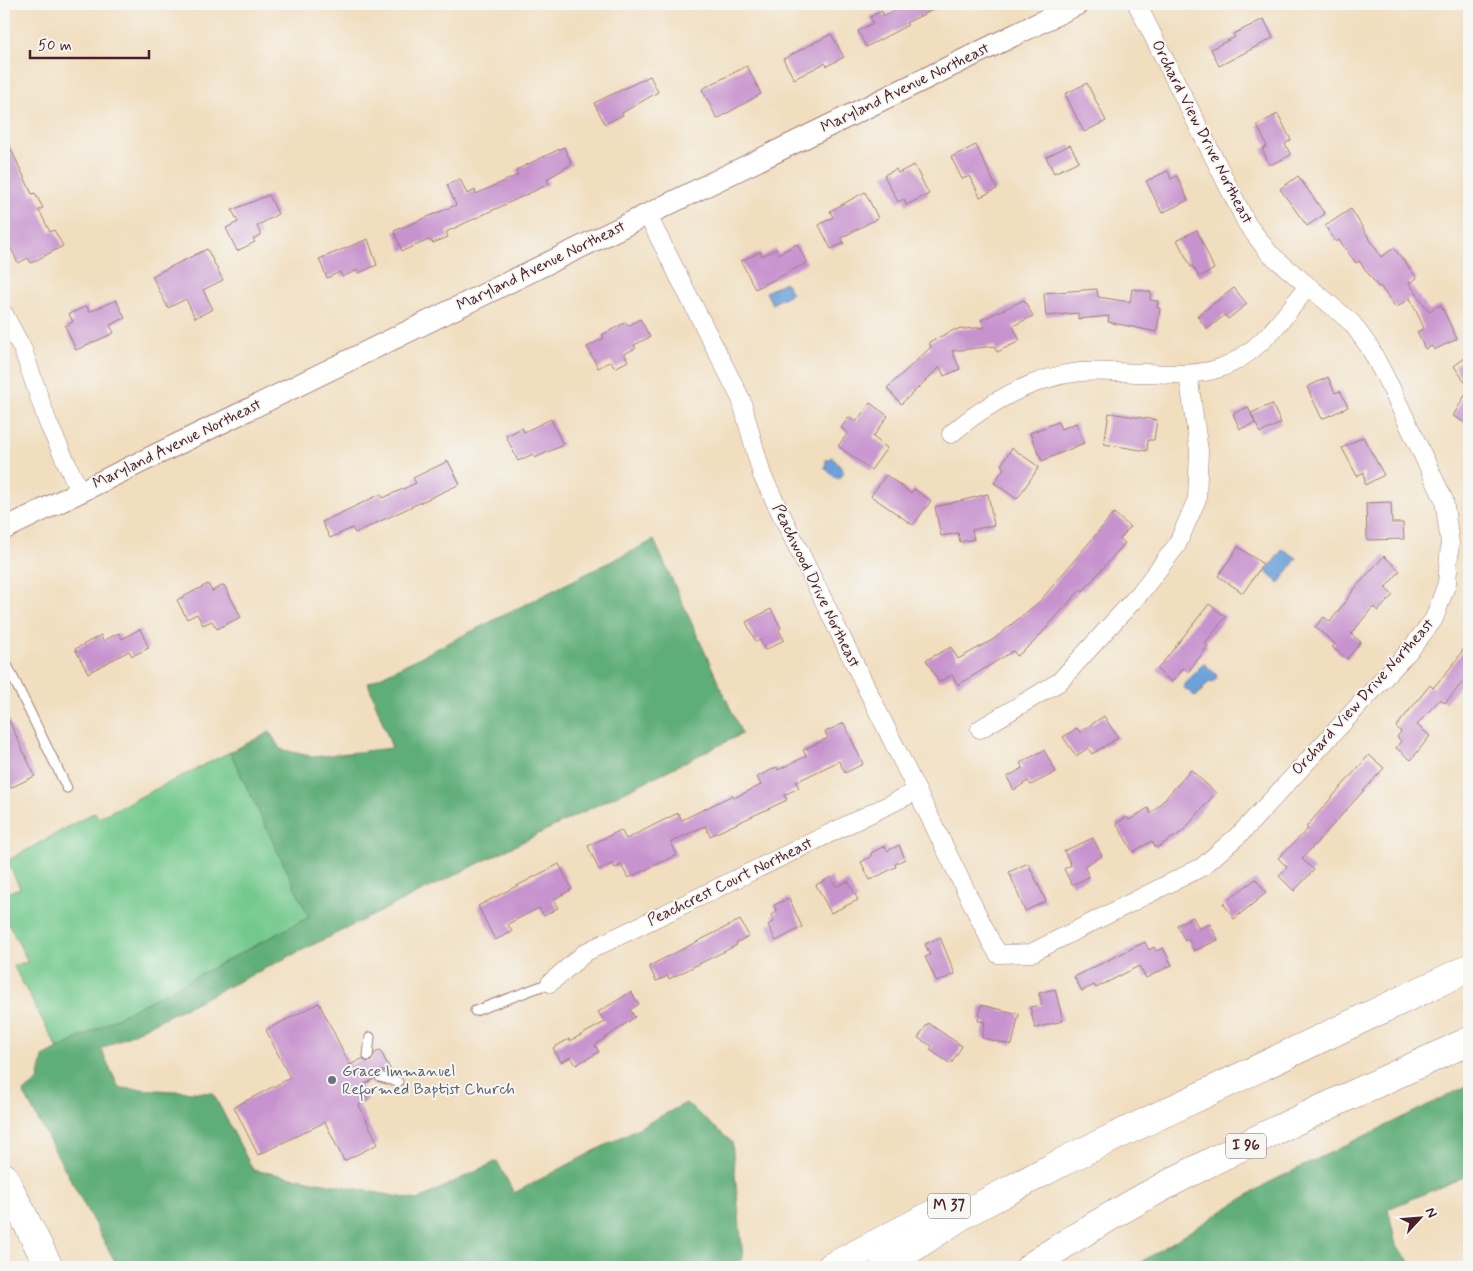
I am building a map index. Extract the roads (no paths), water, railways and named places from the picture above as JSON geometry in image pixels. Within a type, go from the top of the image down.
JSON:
[{"type":"highway","points":[[1315,1041],[1469,953]]},
{"type":"highway","points":[[884,1267],[966,1213],[1072,1157],[1469,968]]},
{"type":"highway","name":"I 96","points":[[1030,1267],[1102,1223],[1223,1158],[1469,1041]]},
{"type":"highway","name":"M 37","points":[[831,1267],[944,1208],[1072,1157]]},
{"type":"highway","points":[[4,1178],[49,1267]]},
{"type":"street","name":"Maryland Avenue Northeast","points":[[4,529],[1078,4]]},
{"type":"street","name":"Orchard View Drive Northeast","points":[[998,954],[1030,953],[1202,867],[1242,832],[1410,650],[1434,619],[1447,583],[1450,543],[1444,500],[1370,348],[1352,323],[1269,253],[1247,224],[1137,4]]},
{"type":"street","name":"Peachwood Drive Northeast","points":[[647,214],[741,399],[762,475],[998,954]]},
{"type":"street","points":[[951,434],[965,422],[1008,395],[1046,378],[1081,372],[1188,374],[1220,368],[1246,355],[1268,335],[1308,286]]},
{"type":"street","points":[[4,314],[23,350],[48,423],[80,492]]},
{"type":"street","points":[[980,729],[1059,682],[1140,593],[1177,545],[1197,499],[1199,450],[1188,374]]},
{"type":"street","name":"Peachcrest Court Northeast","points":[[550,983],[586,952],[917,791]]},
{"type":"lane","points":[[4,659],[67,788]]},
{"type":"lane","points":[[475,1011],[550,983]]},
{"type":"lane","points":[[368,1056],[370,1037]]},
{"type":"lane","points":[[380,1077],[398,1082]]},
{"type":"water","points":[[785,282],[792,293],[772,304],[766,292]]},
{"type":"water","points":[[832,457],[843,470],[843,474],[839,479],[834,477],[825,468],[826,460]]},
{"type":"water","points":[[1283,549],[1297,558],[1279,583],[1266,571]]},
{"type":"water","points":[[1203,663],[1216,674],[1217,678],[1212,683],[1209,682],[1196,697],[1183,687]]},
{"type":"place","name":"Grace Immanuel Reformed Baptist Church","points":[[332,1080]]}]
